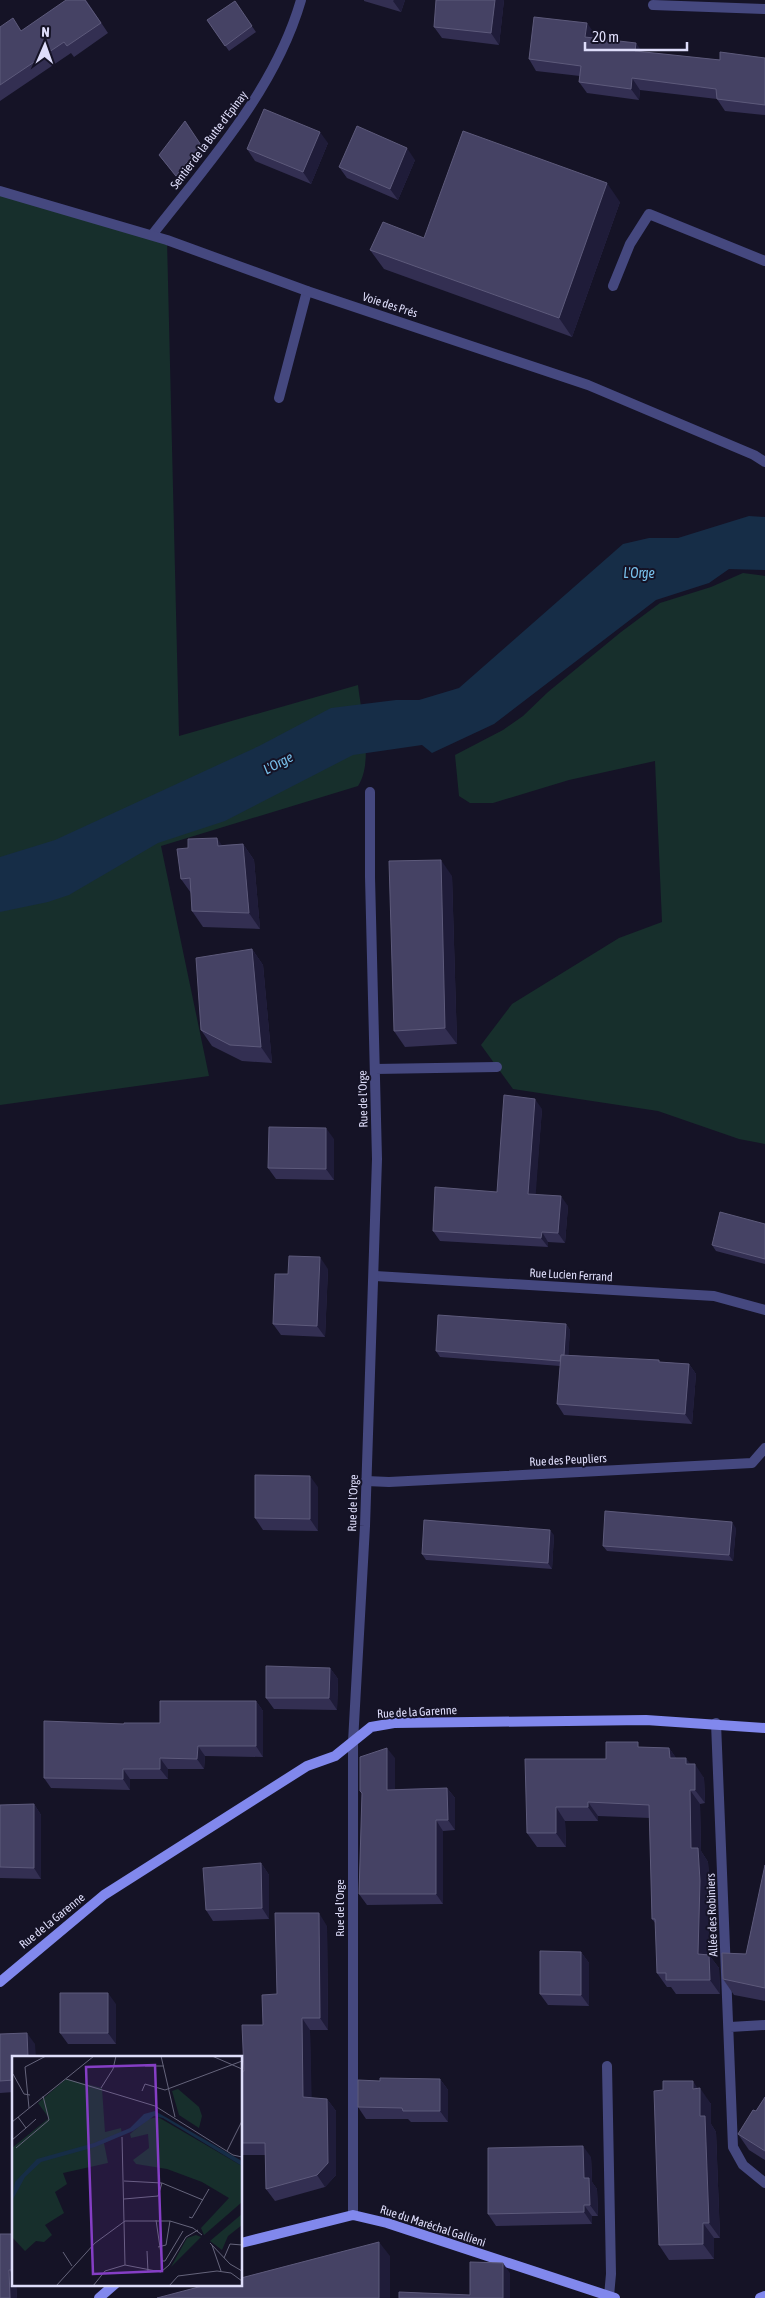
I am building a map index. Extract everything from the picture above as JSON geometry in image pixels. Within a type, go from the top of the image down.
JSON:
[{"type":"main road","name":"Rue de la Garenne","points":[[0,1982],[104,1895],[307,1766],[335,1756],[371,1727],[394,1723],[646,1720],[716,1723],[765,1728]]},
{"type":"main road","name":"Rue du Maréchal Gallieni","points":[[242,2243],[353,2215],[387,2223],[612,2297]]},
{"type":"main road","points":[[101,2297],[113,2286]]},
{"type":"main road","points":[[760,2298],[765,2296]]},
{"type":"street","name":"Sentier de la Butte d'Epinay","points":[[152,235],[252,106],[292,29],[301,0]]},
{"type":"street","points":[[653,5],[765,9]]},
{"type":"street","name":"Voie des Prés","points":[[0,191],[152,235],[307,291],[588,385],[754,455],[765,462]]},
{"type":"street","points":[[613,286],[630,244],[649,214],[765,261]]},
{"type":"street","points":[[279,398],[307,291]]},
{"type":"street","name":"Rue de l'Orge","points":[[353,2215],[353,1742],[375,1276],[377,1159],[370,877],[370,792]]},
{"type":"street","points":[[375,1069],[497,1067]]},
{"type":"street","name":"Rue Lucien Ferrand","points":[[375,1276],[714,1296],[765,1310]]},
{"type":"street","name":"Rue des Peupliers","points":[[366,1481],[389,1482],[752,1463],[765,1448]]},
{"type":"street","name":"Allée des Robiniers","points":[[716,1723],[730,2027],[733,2147],[743,2165],[765,2183]]},
{"type":"street","points":[[730,2027],[765,2025]]},
{"type":"street","points":[[606,2066],[612,2297]]},
{"type":"green space","points":[[0,191],[167,240],[179,736],[358,685],[366,751],[363,776],[358,786],[161,846],[209,1076],[0,1105]]},
{"type":"green space","points":[[743,573],[765,576],[765,1144],[739,1139],[658,1111],[513,1089],[481,1045],[512,1004],[619,938],[662,922],[655,761],[569,780],[493,803],[470,803],[459,796],[455,755],[503,730],[523,716],[548,692],[621,632],[660,603],[711,587]]},
{"type":"water","name":"L'Orge","points":[[749,516],[765,517],[765,570],[729,569],[709,583],[656,600],[494,724],[432,753],[422,745],[353,755],[225,821],[158,843],[69,895],[48,902],[0,912],[0,857],[55,840],[259,746],[331,708],[396,700],[419,700],[459,688],[623,544],[649,538],[678,538]]},
{"type":"building","points":[[66,0],[85,0],[101,23],[67,46],[64,42],[0,85],[0,27],[13,18],[21,31]]},
{"type":"building","points":[[436,0],[495,0],[491,33],[434,27]]},
{"type":"building","points":[[235,1],[252,26],[225,46],[207,20]]},
{"type":"building","points":[[534,17],[587,23],[585,37],[636,43],[635,51],[720,60],[720,52],[765,58],[765,105],[717,99],[716,89],[632,78],[631,89],[579,82],[581,66],[529,59]]},
{"type":"building","points":[[264,109],[320,132],[303,172],[247,149]]},
{"type":"building","points":[[185,121],[201,145],[176,176],[159,155]]},
{"type":"building","points":[[357,126],[407,148],[390,189],[339,167]]},
{"type":"building","points":[[463,131],[607,183],[559,318],[370,250],[383,222],[424,238]]},
{"type":"building","points":[[217,838],[218,846],[243,844],[249,913],[192,911],[190,878],[181,879],[177,849],[188,848],[188,839]]},
{"type":"building","points":[[441,860],[445,1028],[394,1031],[389,861]]},
{"type":"building","points":[[252,949],[261,1047],[230,1045],[201,1030],[196,958]]},
{"type":"building","points":[[504,1095],[535,1099],[528,1194],[561,1196],[558,1233],[542,1232],[541,1238],[433,1231],[435,1187],[497,1192]]},
{"type":"building","points":[[269,1127],[326,1128],[326,1169],[268,1168]]},
{"type":"building","points":[[720,1212],[765,1224],[765,1259],[712,1245]]},
{"type":"building","points":[[289,1256],[320,1257],[317,1326],[273,1324],[275,1274],[288,1274]]},
{"type":"building","points":[[438,1315],[566,1324],[564,1355],[561,1355],[560,1361],[436,1351]]},
{"type":"building","points":[[561,1355],[659,1360],[659,1362],[689,1364],[685,1414],[557,1404]]},
{"type":"building","points":[[255,1475],[310,1476],[310,1519],[255,1518]]},
{"type":"building","points":[[605,1511],[732,1522],[729,1555],[603,1546]]},
{"type":"building","points":[[424,1520],[550,1530],[548,1563],[422,1554]]},
{"type":"building","points":[[266,1666],[330,1668],[329,1698],[266,1698]]},
{"type":"building","points":[[160,1701],[256,1701],[256,1746],[198,1746],[197,1759],[160,1758],[160,1769],[123,1769],[123,1779],[44,1778],[44,1721],[124,1724],[160,1723]]},
{"type":"building","points":[[606,1742],[638,1742],[638,1747],[669,1748],[670,1758],[686,1758],[686,1764],[695,1764],[695,1790],[690,1790],[691,1848],[698,1848],[700,1881],[698,1954],[709,1955],[710,1980],[666,1980],[666,1973],[657,1973],[655,1919],[652,1919],[649,1805],[588,1802],[588,1807],[556,1807],[556,1833],[527,1833],[525,1759],[606,1759]]},
{"type":"building","points":[[387,1748],[387,1790],[447,1788],[448,1820],[436,1820],[436,1894],[359,1894],[362,1793],[360,1791],[360,1757]]},
{"type":"building","points":[[34,1804],[34,1868],[0,1867],[0,1805]]},
{"type":"building","points":[[261,1863],[262,1908],[206,1910],[203,1868]]},
{"type":"building","points":[[765,1865],[765,1988],[723,1979],[722,1953],[746,1954]]},
{"type":"building","points":[[275,1913],[319,1913],[320,2018],[302,2018],[303,2097],[327,2099],[328,2163],[317,2175],[266,2189],[265,2143],[242,2143],[242,2071],[244,2071],[242,2025],[263,2025],[262,1995],[277,1994]]},
{"type":"building","points":[[540,1951],[581,1952],[581,1995],[540,1994]]},
{"type":"building","points":[[60,1993],[108,1993],[108,2033],[60,2033]]},
{"type":"building","points":[[27,2033],[28,2056],[12,2056],[12,2080],[0,2081],[0,2034]]},
{"type":"building","points":[[380,2078],[440,2079],[440,2111],[403,2111],[402,2108],[358,2107],[358,2080],[380,2081]]},
{"type":"building","points":[[663,2081],[693,2081],[693,2089],[700,2088],[700,2116],[705,2116],[709,2223],[703,2223],[703,2244],[659,2245],[654,2091],[663,2090]]},
{"type":"building","points":[[765,2097],[765,2151],[738,2134],[753,2110],[756,2111]]},
{"type":"building","points":[[583,2146],[584,2178],[589,2178],[590,2205],[584,2205],[584,2212],[488,2214],[488,2148]]},
{"type":"building","points":[[0,2234],[12,2234],[12,2270],[9,2270],[10,2298],[0,2298]]},
{"type":"building","points":[[379,2242],[379,2298],[157,2298],[202,2286],[242,2286],[242,2278]]},
{"type":"building","points":[[470,2262],[503,2263],[503,2298],[399,2298],[399,2292],[470,2295]]}]
